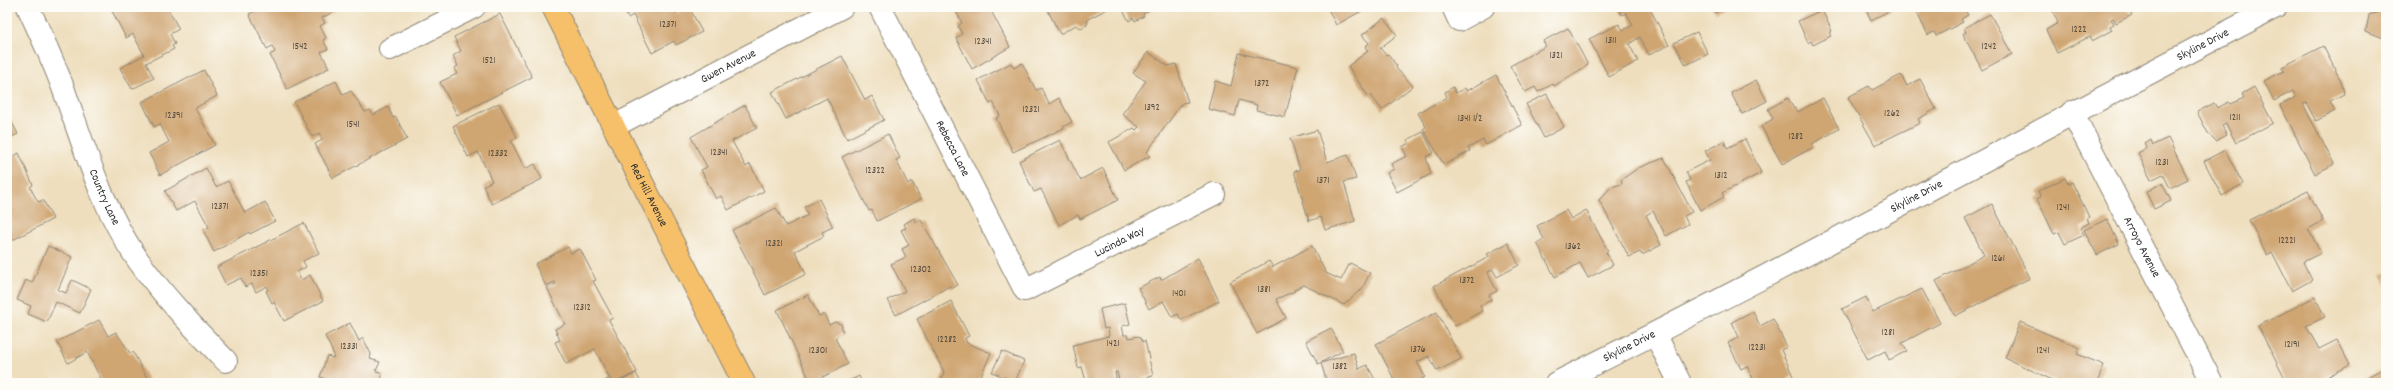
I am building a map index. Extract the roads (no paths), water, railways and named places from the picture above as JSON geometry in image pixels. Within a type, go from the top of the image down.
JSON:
[{"type":"main road","name":"Red Hill Avenue","points":[[553,7],[744,383]]},
{"type":"street","name":"Country Lane","points":[[28,7],[48,48],[90,165],[107,205],[137,260],[180,314],[226,361]]},
{"type":"street","points":[[390,49],[474,7]]},
{"type":"street","name":"Gwen Avenue","points":[[614,126],[842,7]]},
{"type":"street","name":"Rebecca Lane","points":[[880,7],[1025,290]]},
{"type":"street","points":[[1456,13],[1483,7]]},
{"type":"street","name":"Skyline Drive","points":[[1556,383],[1655,334],[2072,112],[2276,7]]},
{"type":"street","name":"Arroyo Avenue","points":[[2072,112],[2212,383]]},
{"type":"street","name":"Lucinda Way","points":[[1025,290],[1214,194]]},
{"type":"street","points":[[1655,334],[1680,383]]}]
